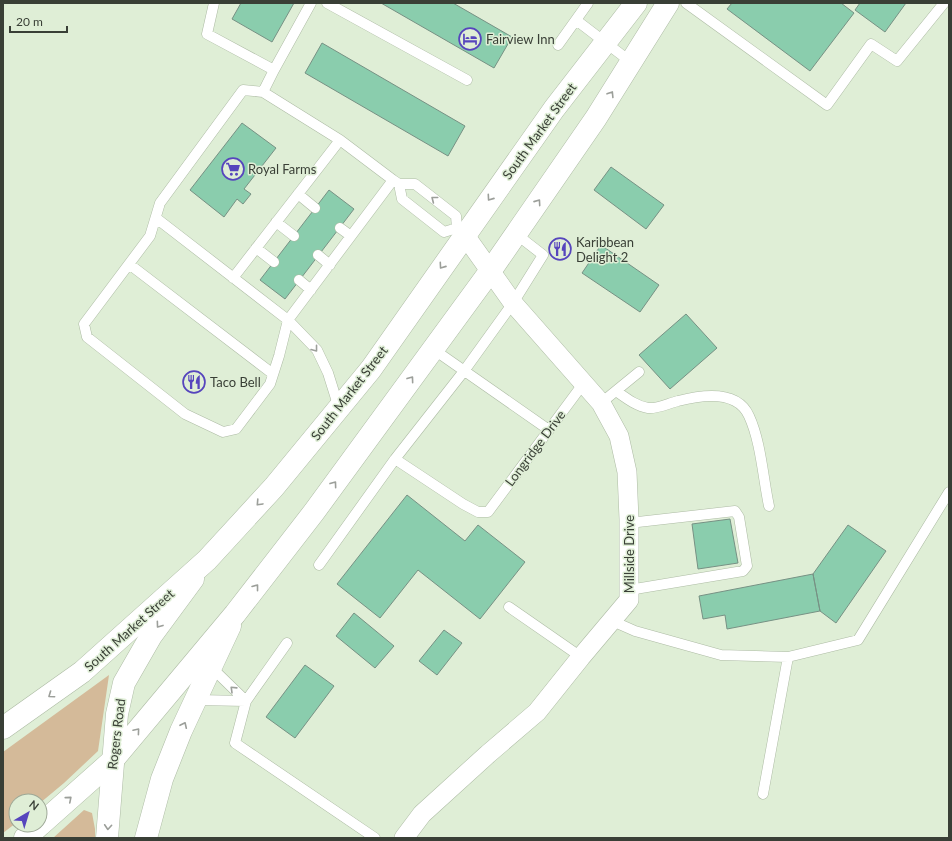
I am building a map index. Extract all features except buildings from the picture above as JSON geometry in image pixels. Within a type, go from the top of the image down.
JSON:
[{"type":"main road","name":"South Market Street","points":[[3,728],[76,677],[207,560],[274,487],[371,369],[460,231],[636,3]]},
{"type":"main road","points":[[48,818],[112,761],[235,614],[314,512],[491,270],[596,118],[668,3]]},
{"type":"main road","name":"Rogers Road","points":[[107,838],[112,761],[117,714],[124,683],[151,636],[207,560]]},
{"type":"main road","points":[[146,838],[162,779],[210,667],[235,614]]},
{"type":"street","name":"Millside Drive","points":[[404,838],[422,814],[537,712],[610,620],[629,600],[629,523],[627,472],[619,436],[601,403],[513,303],[491,270],[460,231]]},
{"type":"lane","points":[[214,3],[207,34],[274,70]]},
{"type":"lane","points":[[263,92],[311,3]]},
{"type":"lane","points":[[327,3],[467,80]]},
{"type":"lane","points":[[558,45],[588,3]]},
{"type":"lane","points":[[686,3],[827,105],[871,44],[897,61],[944,3]]},
{"type":"lane","points":[[576,20],[631,62]]},
{"type":"lane","points":[[396,182],[351,236],[288,320],[270,384],[236,429],[223,432],[185,414],[87,337],[84,324],[150,236],[160,203],[243,90],[263,92],[340,140],[396,182],[415,184],[456,216],[460,231],[444,232],[432,223],[402,199],[396,182]]},
{"type":"lane","points":[[233,278],[340,140]]},
{"type":"lane","points":[[298,194],[315,208]]},
{"type":"lane","points":[[156,218],[288,320],[317,350],[328,373],[339,408]]},
{"type":"lane","points":[[276,222],[294,236]]},
{"type":"lane","points":[[340,228],[351,236]]},
{"type":"lane","points":[[319,565],[395,459],[464,371],[513,303],[543,255],[516,234]]},
{"type":"lane","points":[[256,248],[274,262]]},
{"type":"lane","points":[[318,255],[330,265]]},
{"type":"lane","points":[[129,264],[273,374]]},
{"type":"lane","points":[[299,280],[311,290]]},
{"type":"lane","points":[[432,349],[549,430]]},
{"type":"lane","points":[[601,403],[639,372]]},
{"type":"lane","name":"Longridge Drive","points":[[395,459],[468,507],[478,512],[488,512],[583,384]]},
{"type":"lane","points":[[616,390],[632,402],[648,408],[702,396],[725,396],[739,403],[749,415],[755,434],[769,506]]},
{"type":"lane","points":[[610,620],[635,631],[720,654],[788,657],[858,640],[949,492]]},
{"type":"lane","points":[[629,523],[735,511],[739,517],[747,566],[743,571],[629,590]]},
{"type":"lane","points":[[509,607],[581,657]]},
{"type":"lane","points":[[287,643],[246,701],[235,743],[375,838]]},
{"type":"lane","points":[[763,794],[788,657]]},
{"type":"lane","points":[[210,667],[246,701]]},
{"type":"lane","points":[[196,700],[246,701]]},
{"type":"shaded area","points":[[109,675],[98,751],[48,796],[48,793],[8,793],[8,829],[3,833],[3,752]]},
{"type":"shaded area","points":[[84,810],[92,813],[95,838],[53,838]]},
{"type":"place","name":"Fairview Inn","points":[[470,39]]},
{"type":"place","name":"Royal Farms","points":[[233,169]]},
{"type":"place","name":"Karibbean Delight 2","points":[[560,249]]},
{"type":"place","name":"Taco Bell","points":[[194,382]]}]
